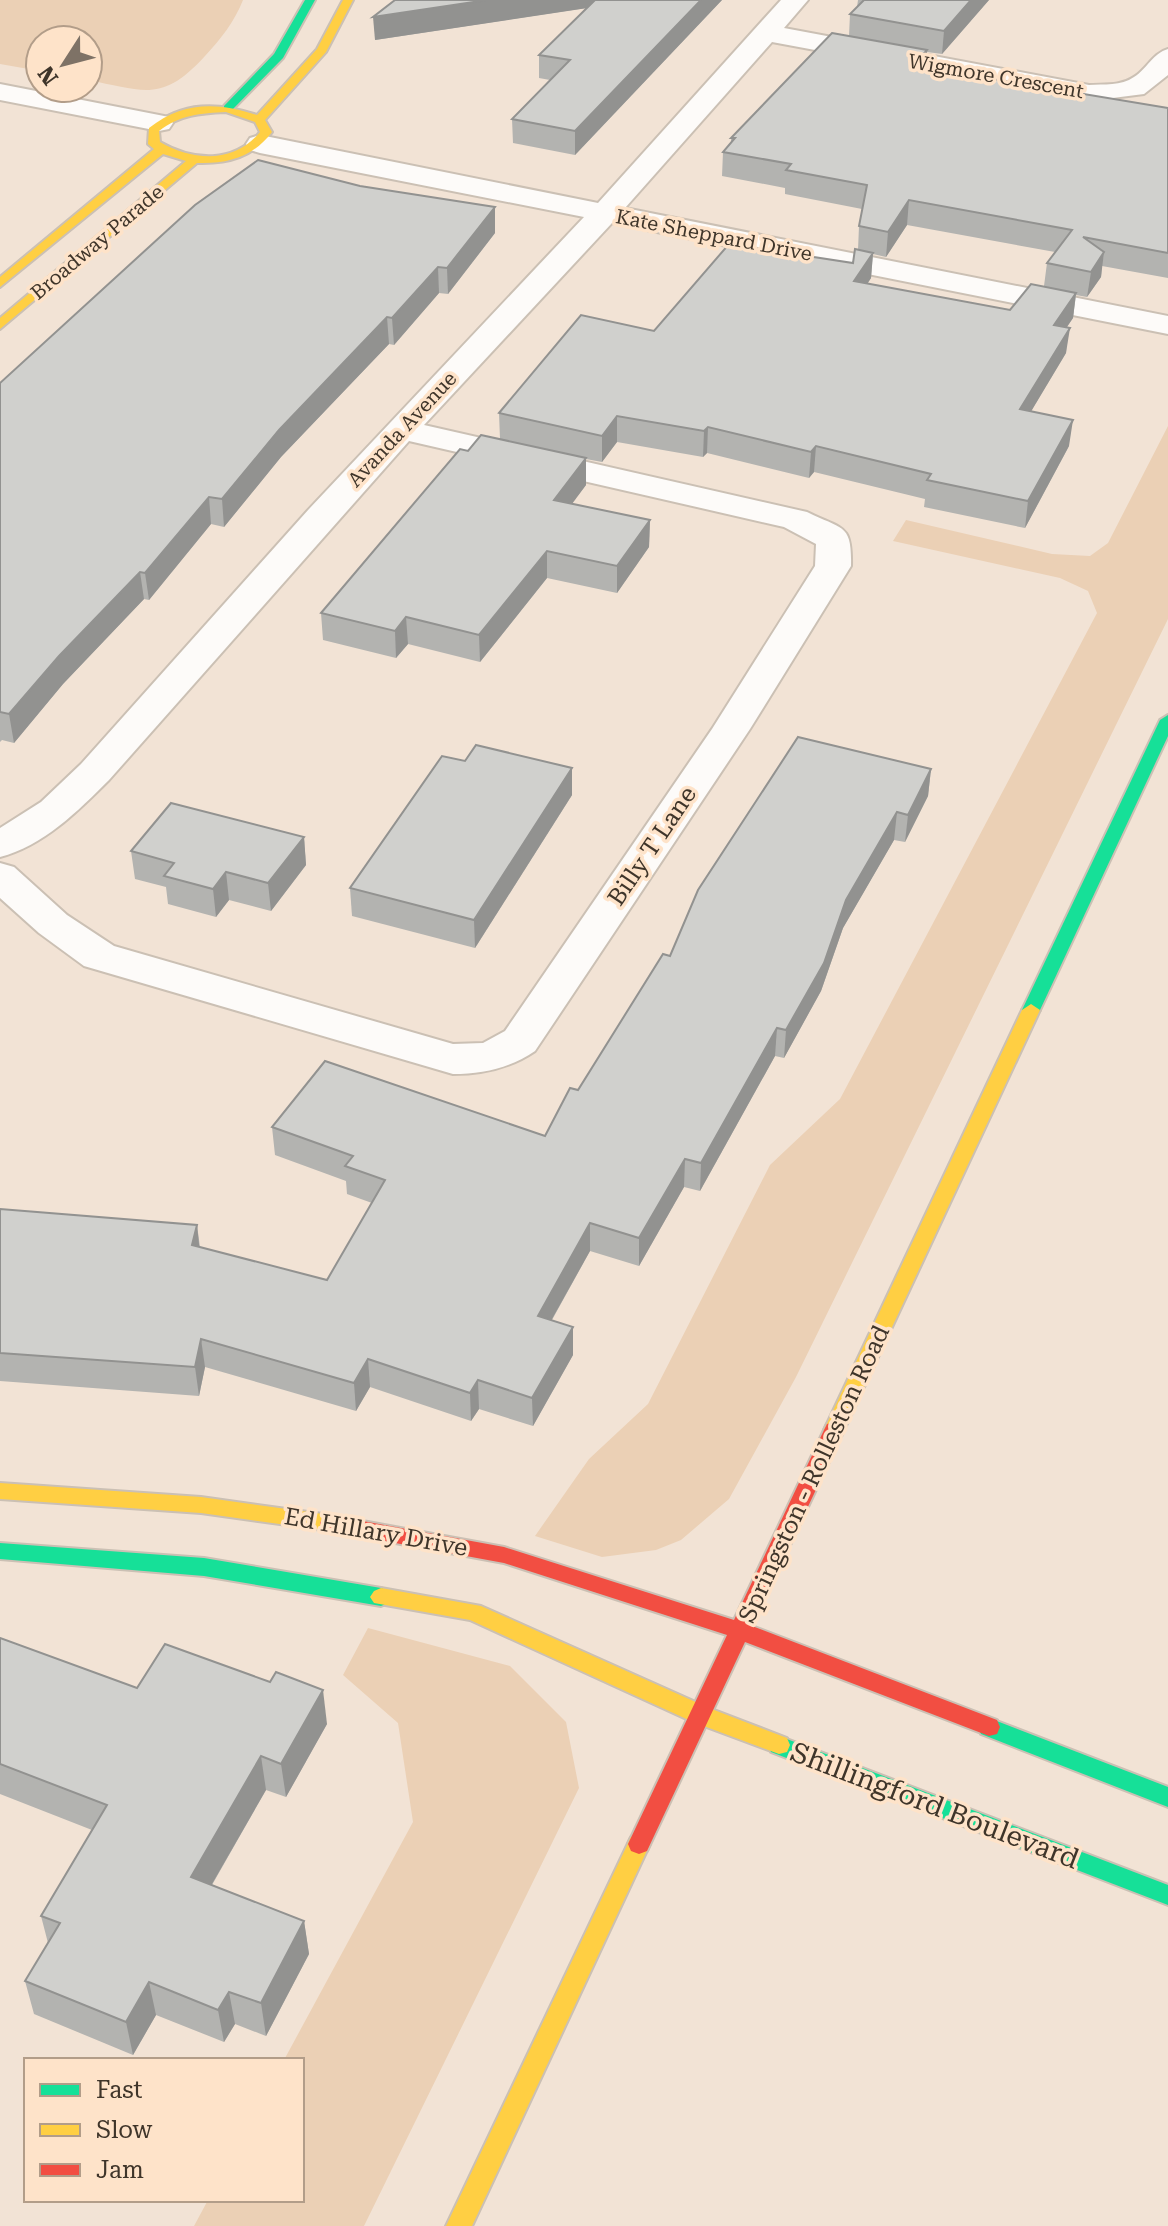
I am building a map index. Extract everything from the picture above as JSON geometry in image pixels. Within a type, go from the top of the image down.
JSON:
[{"type":"street","points":[[227,109],[279,56],[310,0]]},
{"type":"street","points":[[0,92],[159,137],[195,159],[232,156],[260,132],[322,53],[348,0]]},
{"type":"street","name":"Avanda Avenue","points":[[0,845],[55,811],[95,772],[321,516],[605,213],[795,0]]},
{"type":"street","name":"Wigmore Crescent","points":[[764,32],[1089,93],[1126,92],[1152,82],[1168,57]]},
{"type":"street","points":[[159,137],[181,113],[227,109],[260,132]]},
{"type":"street","name":"Kate Sheppard Drive","points":[[260,132],[605,213],[1168,325]]},
{"type":"street","name":"Broadway Parade","points":[[0,283],[159,137]]},
{"type":"street","name":"Broadway Parade","points":[[0,325],[195,159]]},
{"type":"street","name":"Billy T Lane","points":[[0,876],[53,924],[99,956],[453,1059],[480,1060],[502,1055],[520,1041],[739,717],[833,566],[834,539],[795,519],[403,430]]},
{"type":"street","name":"Springston - Rolleston Road","points":[[459,2226],[1168,720]]},
{"type":"street","name":"Ed Hillary Drive","points":[[0,1491],[201,1505],[306,1518],[504,1555],[741,1631]]},
{"type":"street","points":[[0,1551],[204,1567],[297,1579],[473,1612],[701,1715]]},
{"type":"street","points":[[741,1631],[1168,1797]]},
{"type":"street","name":"Shillingford Boulevard","points":[[701,1715],[1168,1895]]},
{"type":"shaded area","points":[[0,0],[243,0],[222,37],[205,56],[177,81],[164,87],[139,90],[104,84],[104,24],[24,24],[24,68],[0,64]]},
{"type":"shaded area","points":[[1168,426],[1168,619],[796,1377],[729,1499],[681,1540],[656,1550],[602,1557],[535,1536],[589,1459],[648,1404],[770,1165],[840,1099],[1097,613],[1088,591],[1060,578],[893,541],[906,520],[1052,554],[1090,556],[1108,543]]},
{"type":"shaded area","points":[[368,1628],[510,1666],[566,1722],[579,1788],[364,2226],[194,2226],[207,2202],[304,2202],[304,2058],[285,2058],[413,1822],[398,1723],[343,1675]]},
{"type":"building","points":[[395,0],[487,0],[373,17]]},
{"type":"building","points":[[595,0],[701,0],[575,131],[512,119],[570,60],[539,55]]},
{"type":"building","points":[[864,0],[971,0],[944,31],[850,14]]},
{"type":"building","points":[[832,33],[927,50],[916,63],[945,71],[1168,108],[1168,253],[1083,237],[1104,252],[1091,272],[1047,263],[1072,230],[909,200],[888,232],[859,226],[867,185],[786,170],[791,164],[723,152],[735,138],[731,138]]},
{"type":"building","points":[[258,160],[360,186],[495,207],[447,268],[438,267],[392,318],[387,317],[279,430],[222,499],[209,497],[145,573],[140,572],[59,656],[9,714],[0,712],[0,383],[195,205]]},
{"type":"building","points":[[729,244],[853,263],[855,249],[873,253],[854,281],[1010,310],[1031,284],[1076,293],[1054,325],[1070,328],[1020,409],[1073,420],[1028,501],[927,480],[931,474],[816,446],[811,452],[708,427],[704,431],[617,416],[602,436],[499,413],[581,315],[654,331]]},
{"type":"building","points":[[481,435],[586,458],[554,500],[650,520],[617,566],[547,551],[479,635],[406,617],[395,631],[321,613],[460,449],[468,451]]},
{"type":"building","points":[[798,737],[931,769],[908,815],[897,812],[846,900],[824,963],[786,1030],[777,1028],[701,1163],[685,1159],[639,1238],[590,1223],[538,1316],[573,1327],[532,1398],[478,1380],[470,1393],[368,1359],[354,1383],[201,1339],[195,1367],[0,1353],[0,1209],[197,1225],[192,1245],[327,1280],[385,1180],[345,1166],[353,1156],[272,1127],[325,1061],[545,1136],[570,1088],[578,1090],[663,954],[670,956],[698,890]]},
{"type":"building","points":[[476,745],[572,768],[474,920],[350,888],[442,756],[465,761]]},
{"type":"building","points":[[171,803],[304,837],[268,883],[226,872],[213,889],[164,876],[174,863],[131,851]]},
{"type":"building","points":[[0,1638],[137,1688],[165,1644],[270,1682],[276,1672],[323,1690],[281,1764],[261,1756],[191,1877],[304,1921],[261,2003],[229,1992],[218,2010],[149,1982],[126,2022],[25,1981],[60,1923],[41,1916],[107,1805],[0,1764]]},
{"type":"traffic: fast","points":[[228,108],[279,56],[310,0]]},
{"type":"traffic: fast","points":[[1031,1010],[1168,720]]},
{"type":"traffic: fast","points":[[0,1551],[204,1567],[381,1597]]},
{"type":"traffic: fast","points":[[989,1727],[1168,1797]]},
{"type":"traffic: fast","points":[[779,1745],[1168,1895]]},
{"type":"traffic: slow","points":[[259,120],[322,50],[348,0]]},
{"type":"traffic: slow","points":[[227,109],[259,120],[266,132],[244,153],[229,158],[198,160],[182,157],[154,144],[153,130],[170,119],[197,111],[227,109]]},
{"type":"traffic: slow","points":[[0,283],[160,150]]},
{"type":"traffic: slow","points":[[0,325],[195,159]]},
{"type":"traffic: slow","points":[[834,1430],[1031,1010]]},
{"type":"traffic: slow","points":[[0,1491],[201,1505],[330,1523]]},
{"type":"traffic: slow","points":[[381,1597],[473,1612],[701,1715],[779,1745]]},
{"type":"traffic: slow","points":[[459,2226],[639,1844]]},
{"type":"traffic: jam","points":[[639,1844],[834,1430]]},
{"type":"traffic: jam","points":[[330,1523],[504,1555],[741,1631],[989,1727]]}]
